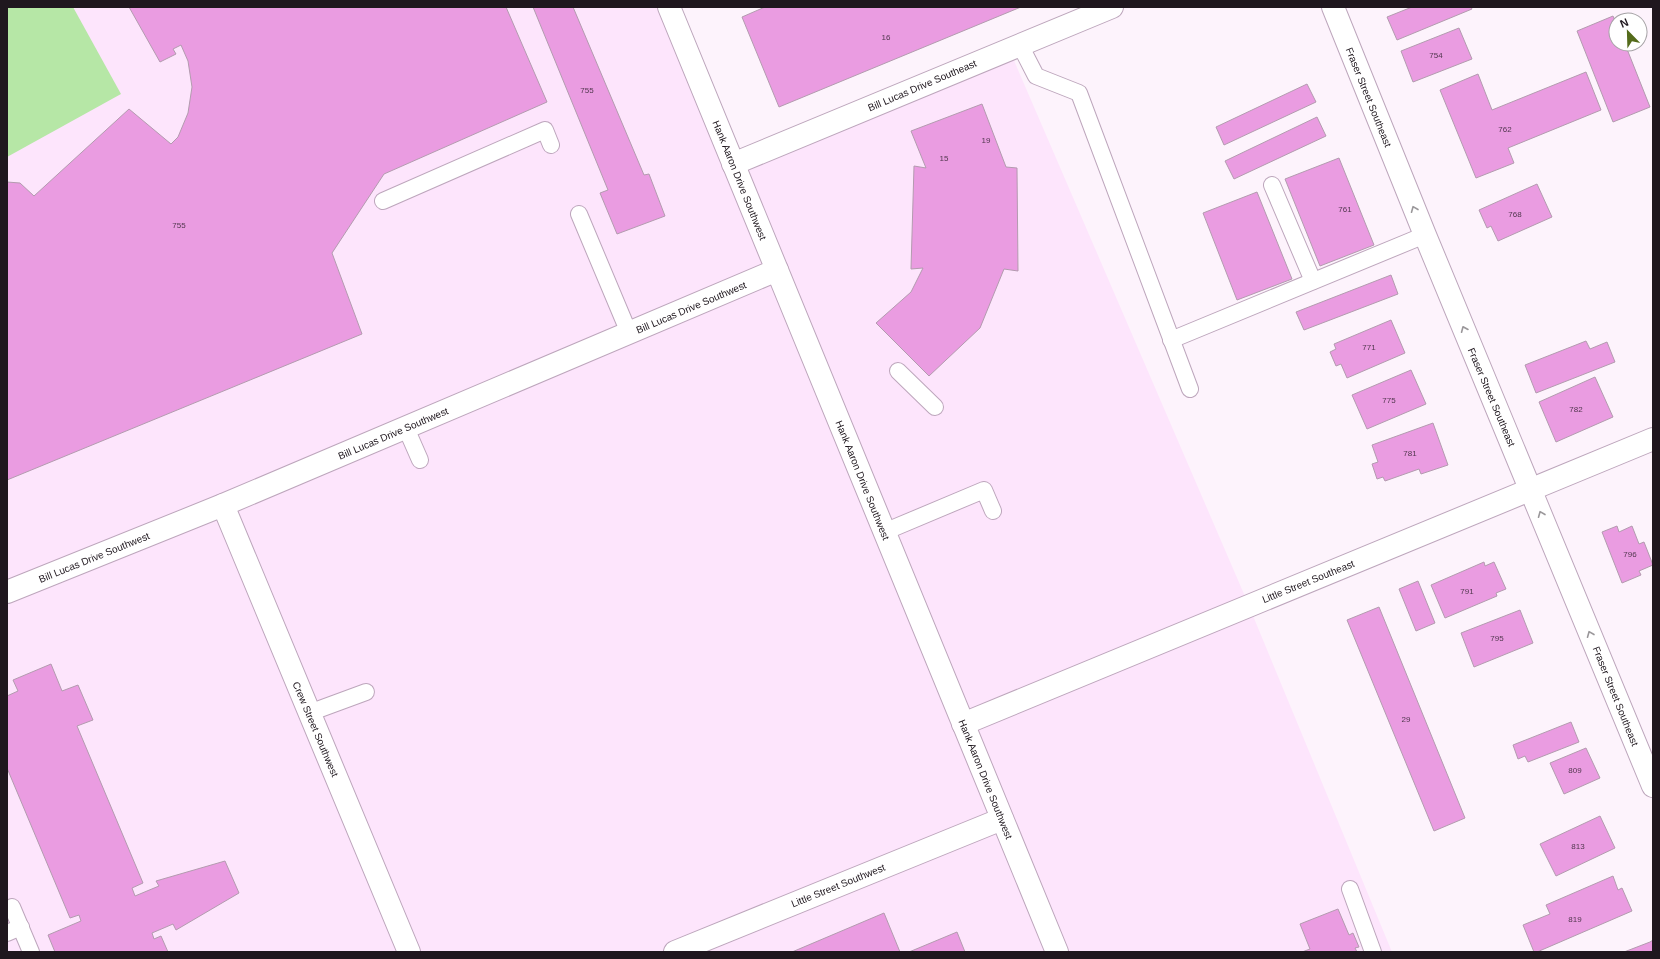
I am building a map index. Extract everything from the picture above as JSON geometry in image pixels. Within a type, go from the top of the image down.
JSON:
[{"type":"street","name":"Hank Aaron Drive Southwest","points":[[669,7],[1057,952]]},
{"type":"street","name":"Bill Lucas Drive Southeast","points":[[733,164],[1112,7]]},
{"type":"street","name":"Fraser Street Southeast","points":[[1333,7],[1425,235],[1653,786]]},
{"type":"street","name":"Bill Lucas Drive Southwest","points":[[7,592],[223,506],[777,270]]},
{"type":"street","name":"Little Street Southeast","points":[[963,724],[1653,439]]},
{"type":"street","name":"Crew Street Southwest","points":[[223,506],[409,952]]},
{"type":"street","name":"Little Street Southwest","points":[[675,952],[1002,819]]},
{"type":"lane","points":[[1020,45],[1036,76],[1079,93],[1190,389]]},
{"type":"lane","points":[[383,201],[545,130],[551,146]]},
{"type":"lane","points":[[1272,185],[1313,281]]},
{"type":"lane","points":[[579,214],[629,333]]},
{"type":"lane","points":[[1171,340],[1425,235]]},
{"type":"lane","points":[[898,371],[935,407]]},
{"type":"lane","points":[[406,428],[420,460]]},
{"type":"lane","points":[[884,532],[984,490],[993,511]]},
{"type":"lane","points":[[309,713],[366,692]]},
{"type":"lane","points":[[1350,889],[1373,952]]},
{"type":"lane","points":[[12,906],[14,930],[31,952]]},
{"type":"shaded area","points":[[7,7],[669,7],[734,164],[1009,49],[1244,594],[1392,952],[7,952]]},
{"type":"green space","points":[[7,7],[73,7],[121,94],[7,157]]},
{"type":"building","points":[[129,7],[506,7],[547,102],[384,174],[332,253],[362,334],[7,480],[7,182],[20,183],[34,196],[129,109],[171,144],[178,137],[188,113],[192,87],[188,61],[181,45],[173,49],[176,54],[160,62]]},
{"type":"building","points":[[533,7],[573,7],[644,175],[649,174],[665,216],[617,234],[600,193],[608,190]]},
{"type":"building","points":[[765,7],[1021,7],[779,107],[742,17]]},
{"type":"building","points":[[1412,7],[1471,7],[1472,9],[1397,40],[1387,17]]},
{"type":"building","points":[[1608,18],[1608,52],[1628,52],[1650,107],[1613,122],[1577,31]]},
{"type":"building","points":[[1459,28],[1472,59],[1413,82],[1401,51]]},
{"type":"building","points":[[1586,72],[1601,110],[1508,148],[1514,163],[1476,178],[1440,90],[1478,74],[1492,110]]},
{"type":"building","points":[[1307,84],[1316,102],[1224,145],[1216,127]]},
{"type":"building","points":[[982,104],[1006,167],[1017,168],[1018,271],[1004,269],[980,328],[929,376],[876,323],[911,292],[923,268],[911,269],[914,166],[926,168],[911,131]]},
{"type":"building","points":[[1317,117],[1326,136],[1234,179],[1225,161]]},
{"type":"building","points":[[1339,158],[1374,245],[1320,266],[1285,179]]},
{"type":"building","points":[[1537,184],[1552,217],[1498,241],[1491,226],[1487,228],[1479,210]]},
{"type":"building","points":[[1257,192],[1292,279],[1237,300],[1203,213]]},
{"type":"building","points":[[1391,275],[1398,294],[1304,330],[1296,312]]},
{"type":"building","points":[[1391,320],[1405,353],[1347,378],[1341,364],[1336,366],[1330,352],[1336,349],[1334,344]]},
{"type":"building","points":[[1586,341],[1590,349],[1607,342],[1615,362],[1536,393],[1525,365]]},
{"type":"building","points":[[1411,370],[1426,404],[1367,429],[1352,395]]},
{"type":"building","points":[[1595,377],[1613,417],[1556,442],[1539,402]]},
{"type":"building","points":[[1433,423],[1448,465],[1421,474],[1419,469],[1385,481],[1383,477],[1377,479],[1372,464],[1378,462],[1372,445]]},
{"type":"building","points":[[1617,526],[1619,532],[1632,526],[1639,544],[1644,542],[1653,565],[1639,571],[1641,575],[1622,583],[1602,532]]},
{"type":"building","points":[[1484,562],[1485,566],[1494,562],[1506,589],[1496,593],[1497,596],[1445,618],[1431,585]]},
{"type":"building","points":[[1418,581],[1435,623],[1416,631],[1399,589]]},
{"type":"building","points":[[1379,607],[1465,818],[1434,831],[1347,620]]},
{"type":"building","points":[[1520,610],[1533,643],[1474,667],[1461,633]]},
{"type":"building","points":[[51,664],[62,691],[78,685],[93,720],[77,726],[143,883],[132,888],[135,896],[159,886],[156,881],[225,861],[239,893],[176,930],[173,924],[152,933],[154,939],[161,936],[168,952],[55,952],[48,935],[81,921],[79,915],[70,918],[7,768],[7,696],[18,691],[13,680]]},
{"type":"building","points":[[1571,722],[1579,742],[1528,762],[1525,756],[1518,759],[1513,745]]},
{"type":"building","points":[[1586,748],[1600,778],[1564,794],[1550,763]]},
{"type":"building","points":[[1600,816],[1615,848],[1556,876],[1540,844]]},
{"type":"building","points":[[1613,876],[1618,890],[1622,888],[1632,911],[1534,952],[1523,925],[1550,914],[1546,905]]},
{"type":"building","points":[[1338,909],[1349,935],[1353,933],[1359,947],[1355,948],[1357,952],[1302,952],[1310,949],[1300,924]]},
{"type":"building","points":[[884,913],[900,952],[792,952]]},
{"type":"building","points":[[957,932],[965,952],[909,952]]},
{"type":"building","points":[[1653,940],[1653,952],[1624,952],[1650,942]]}]
